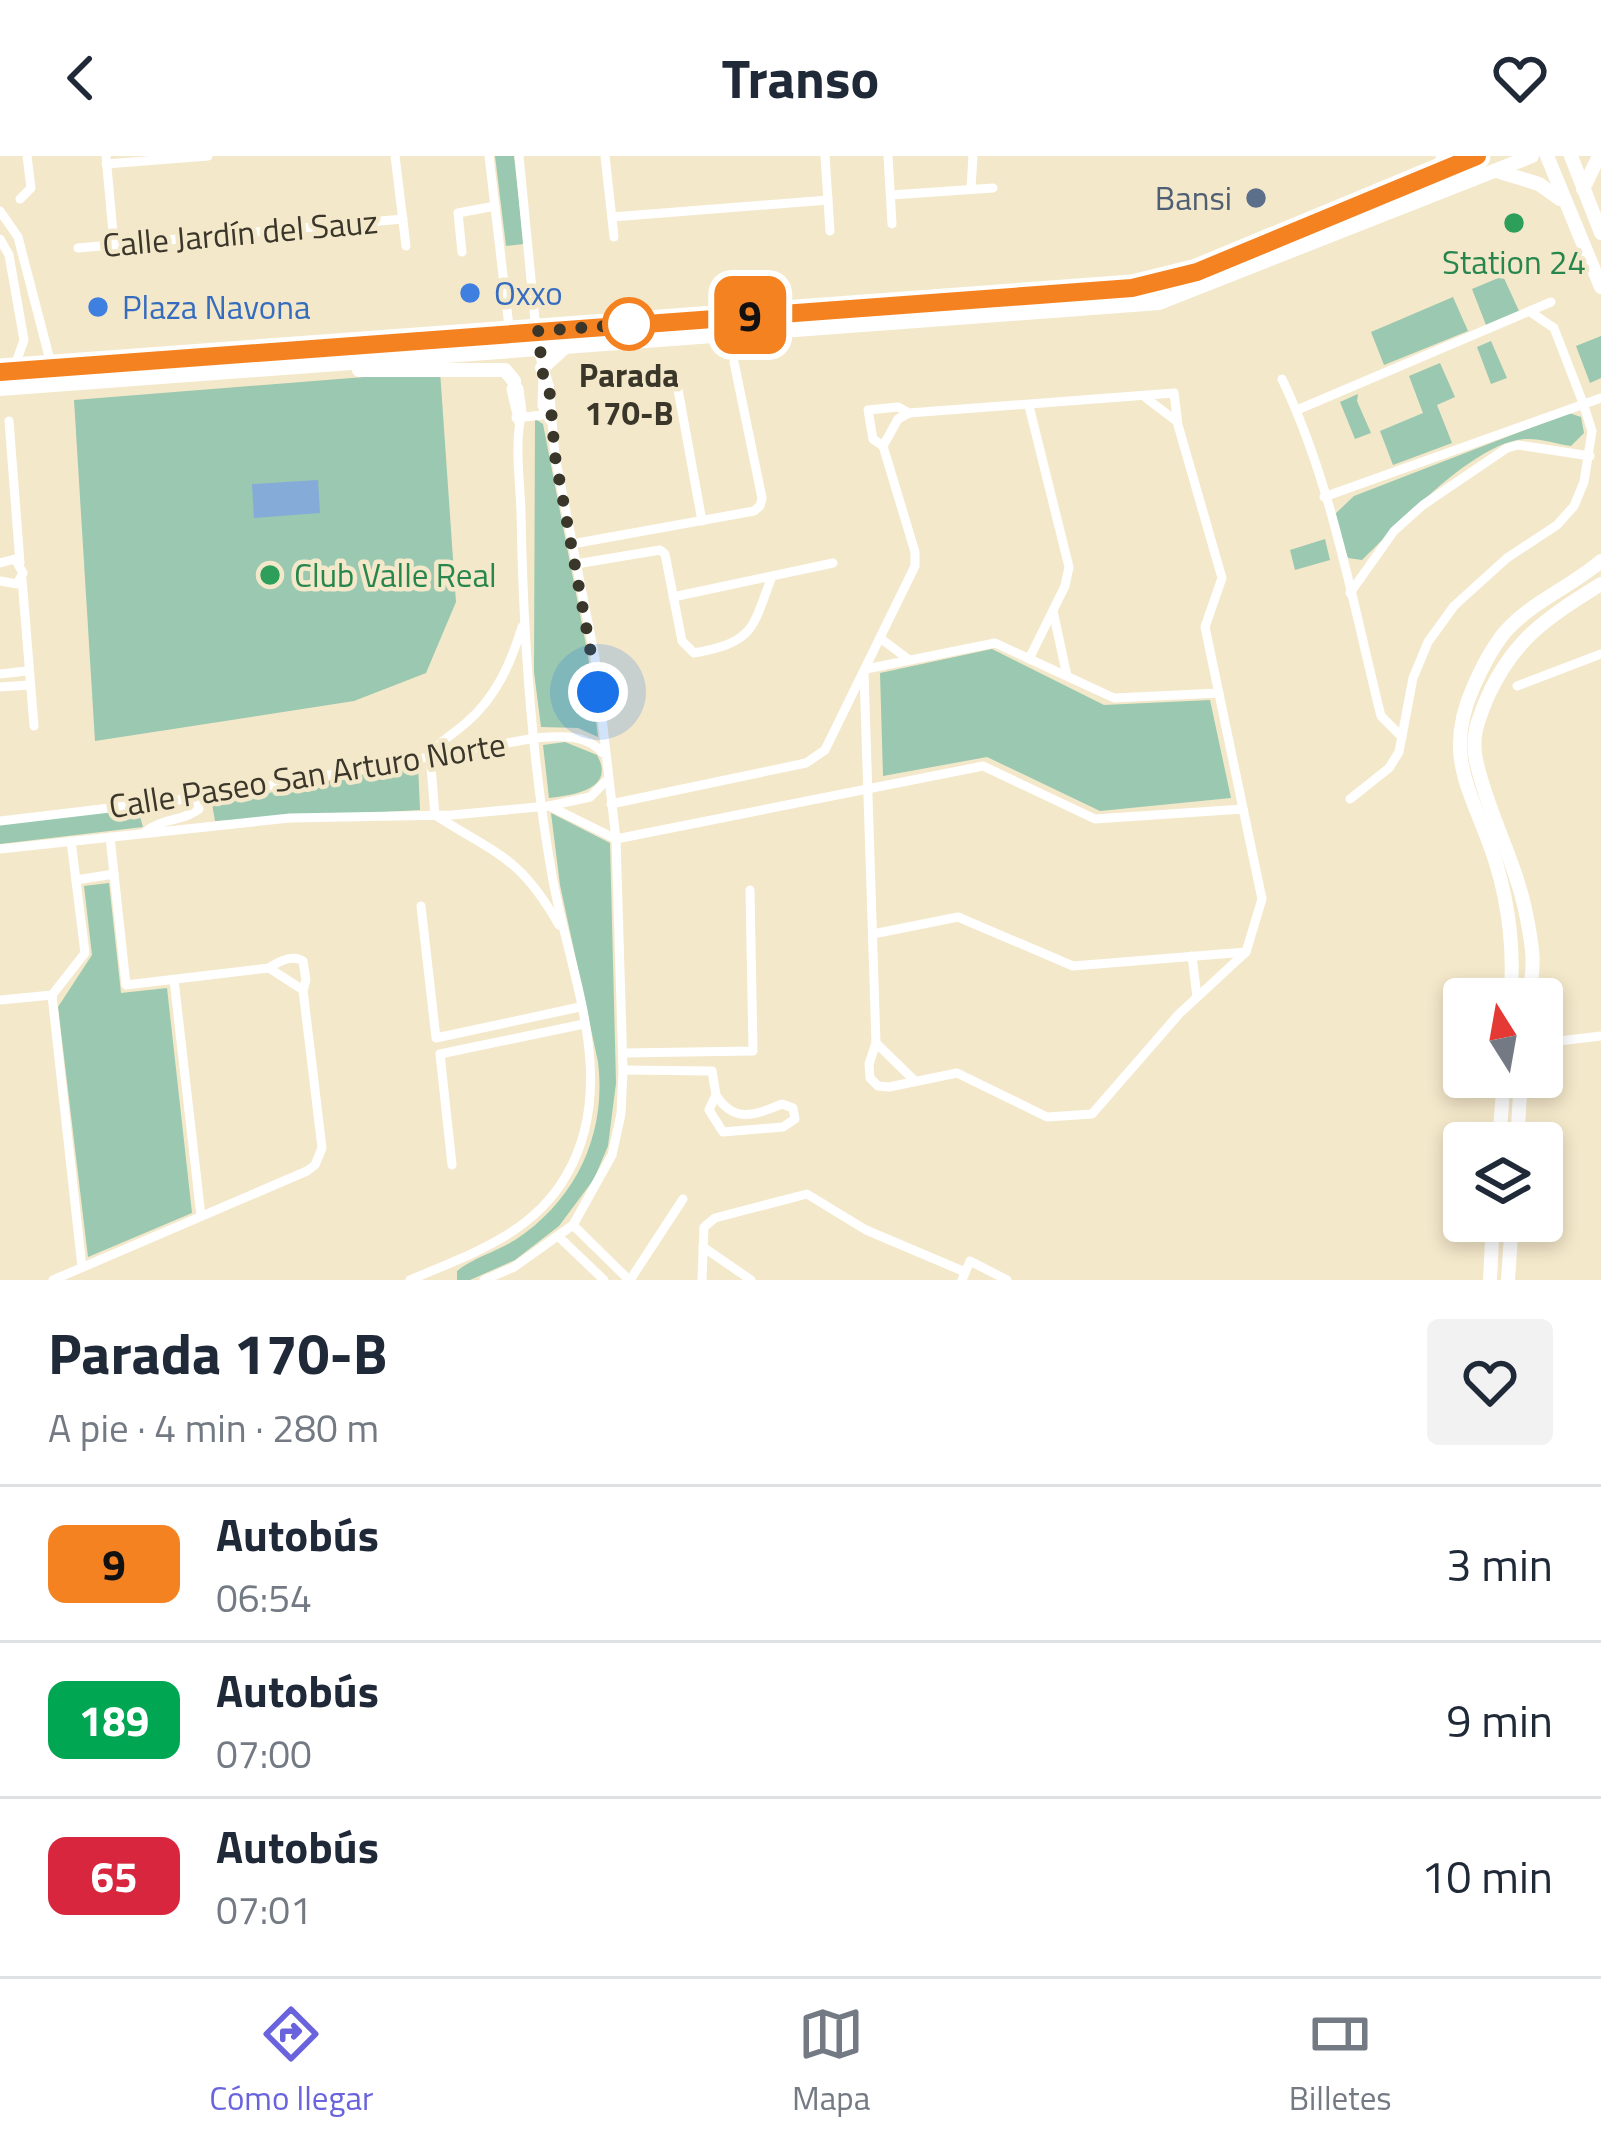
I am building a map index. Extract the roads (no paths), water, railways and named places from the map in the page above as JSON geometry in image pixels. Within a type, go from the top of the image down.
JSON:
[{"type":"main road","points":[[7,372],[1156,284],[1197,272],[1355,206],[1442,163],[1477,156]]},
{"type":"main road","points":[[0,388],[1159,303],[1532,156]]},
{"type":"main road","points":[[1546,156],[1601,287]]},
{"type":"main road","points":[[1583,188],[1599,156]]},
{"type":"main road","points":[[1554,177],[1574,163],[1601,233]]},
{"type":"main road","points":[[1495,171],[1539,184],[1564,202]]},
{"type":"main road","points":[[1311,245],[1312,231],[1342,218],[1355,206]]},
{"type":"main road","points":[[1256,267],[1265,257],[1301,239],[1299,227]]},
{"type":"main road","points":[[671,341],[716,332],[721,317]]},
{"type":"main road","points":[[325,366],[329,353],[373,343]]},
{"type":"main road","points":[[543,371],[563,349]]},
{"type":"main road","points":[[343,365],[365,372],[505,370],[514,381]]},
{"type":"main road","points":[[0,388],[42,381],[52,368]]},
{"type":"main road","points":[[1511,978],[1501,884],[1462,772],[1461,718],[1488,655],[1508,629],[1601,561]]},
{"type":"main road","points":[[1532,978],[1536,960],[1519,879],[1473,744],[1502,666],[1521,639],[1601,584]]},
{"type":"main road","points":[[1501,884],[1519,879]]},
{"type":"main road","points":[[1490,1280],[1491,1242]]},
{"type":"main road","points":[[1490,1262],[1509,1272],[1511,1242]]},
{"type":"street","points":[[20,199],[31,188],[26,156]]},
{"type":"street","points":[[114,244],[106,160],[208,156]]},
{"type":"street","points":[[395,156],[406,247]]},
{"type":"street","points":[[489,156],[512,353]]},
{"type":"street","points":[[484,1280],[514,1267],[573,1225],[611,1155],[621,1114],[623,1070],[616,839],[595,658],[549,416],[549,385],[538,352],[519,156]]},
{"type":"street","points":[[605,156],[614,237]]},
{"type":"street","points":[[825,156],[830,230]]},
{"type":"street","points":[[888,156],[892,224]]},
{"type":"street","points":[[971,188],[973,156]]},
{"type":"street","points":[[1417,202],[1419,194],[1446,179],[1442,163]]},
{"type":"street","points":[[891,195],[993,188]]},
{"type":"street","points":[[612,217],[827,200]]},
{"type":"street","points":[[462,252],[458,213],[495,206]]},
{"type":"street","points":[[0,211],[18,237],[52,368]]},
{"type":"street","name":"Calle Jardín del Sauz","points":[[78,248],[403,219]]},
{"type":"street","points":[[0,238],[11,263],[24,340],[7,372]]},
{"type":"street","points":[[501,250],[529,248]]},
{"type":"street","points":[[11,263],[24,260]]},
{"type":"street","points":[[1297,410],[1551,302]]},
{"type":"street","points":[[1350,799],[1389,768],[1399,752],[1413,679],[1428,642],[1478,581],[1557,525],[1574,506],[1596,430],[1555,328],[1532,313]]},
{"type":"street","points":[[572,544],[754,511],[760,506],[734,362]]},
{"type":"street","points":[[675,374],[702,521]]},
{"type":"street","points":[[1282,379],[1297,410],[1324,497],[1381,716],[1402,737]]},
{"type":"street","points":[[410,1280],[516,1230],[542,1208],[566,1176],[584,1136],[592,1102],[591,1056],[564,935],[535,738],[523,622],[520,389],[514,381]]},
{"type":"street","points":[[611,803],[813,761],[830,742],[880,638],[914,572],[916,559],[883,446],[873,439],[868,410],[1029,406],[1174,393],[1178,425],[1222,578],[1205,627],[1262,899],[1246,952],[1197,997],[1092,1114],[1047,1117],[962,1073],[889,1088],[870,1078],[868,1064],[876,1043],[865,671]]},
{"type":"street","points":[[1140,396],[1170,413],[1178,425]]},
{"type":"street","points":[[1324,497],[1601,398]]},
{"type":"street","points":[[1029,406],[1069,567],[1029,659]]},
{"type":"street","points":[[883,446],[898,419],[909,412]]},
{"type":"street","points":[[519,420],[549,416]]},
{"type":"street","points":[[9,421],[34,726]]},
{"type":"street","points":[[1350,592],[1394,531],[1423,505],[1507,448],[1590,456]]},
{"type":"street","points":[[0,453],[13,449]]},
{"type":"street","points":[[0,465],[14,463]]},
{"type":"street","points":[[576,564],[660,550],[686,650],[694,653],[732,646],[745,636],[772,576]]},
{"type":"street","points":[[0,562],[9,558],[20,563]]},
{"type":"street","points":[[1341,560],[1372,563]]},
{"type":"street","points":[[673,597],[833,563]]},
{"type":"street","points":[[0,581],[10,586],[22,579]]},
{"type":"street","points":[[1053,610],[1067,676]]},
{"type":"street","points":[[523,622],[508,667],[493,692],[430,755],[435,815],[483,840],[518,867],[564,935]]},
{"type":"street","points":[[880,638],[908,659]]},
{"type":"street","points":[[865,671],[995,643],[1114,698],[1219,693]]},
{"type":"street","points":[[1516,686],[1601,654]]},
{"type":"street","points":[[0,674],[27,671]]},
{"type":"street","points":[[0,687],[29,685]]},
{"type":"street","name":"Calle Paseo San Arturo Norte","points":[[0,821],[197,798],[535,738],[575,737],[599,747],[606,758]]},
{"type":"street","points":[[546,806],[616,839],[983,766],[1095,819],[1244,808]]},
{"type":"street","name":"Calle Paseo San Arturo Norte","points":[[0,849],[290,818],[435,815],[546,806],[590,797],[608,779]]},
{"type":"street","points":[[145,832],[157,822],[194,814],[199,809],[197,798]]},
{"type":"street","points":[[53,1280],[307,1171],[322,1148],[301,958],[279,960],[269,968],[126,985],[110,837]]},
{"type":"street","points":[[71,841],[85,953],[52,995],[82,1268]]},
{"type":"street","points":[[76,880],[114,874]]},
{"type":"street","points":[[623,1053],[753,1052],[750,890]]},
{"type":"street","points":[[421,906],[436,1038],[580,1007]]},
{"type":"street","points":[[873,934],[958,917],[1067,965],[1246,952]]},
{"type":"street","points":[[1192,956],[1197,997]]},
{"type":"street","points":[[269,968],[303,990]]},
{"type":"street","points":[[174,980],[201,1216]]},
{"type":"street","points":[[0,1000],[52,995]]},
{"type":"street","points":[[452,1166],[440,1054],[584,1024]]},
{"type":"street","points":[[1563,1041],[1601,1036]]},
{"type":"street","points":[[876,1043],[915,1081]]},
{"type":"street","points":[[623,1070],[707,1069],[715,1075],[716,1095],[709,1110],[723,1132],[783,1127],[795,1119],[793,1108],[782,1104],[755,1115],[736,1114],[716,1095]]},
{"type":"street","points":[[702,1280],[704,1227],[715,1217],[808,1194],[866,1230],[963,1276],[970,1261],[1007,1280]]},
{"type":"street","points":[[573,1225],[630,1280],[683,1199]]},
{"type":"street","points":[[559,1237],[604,1280]]},
{"type":"street","points":[[704,1247],[752,1280]]},
{"type":"street","points":[[443,1266],[451,1280]]},
{"type":"water","points":[[318,480],[320,513],[254,518],[252,484]]},
{"type":"place","name":"Bansi","points":[[1256,198]]},
{"type":"place","name":"Station 24","points":[[1514,223]]},
{"type":"place","name":"Oxxo","points":[[470,293]]},
{"type":"place","name":"Plaza Navona","points":[[98,307]]},
{"type":"place","name":"Parada 170-B","points":[[629,324]]},
{"type":"place","name":"Club Valle Real","points":[[270,575]]}]
